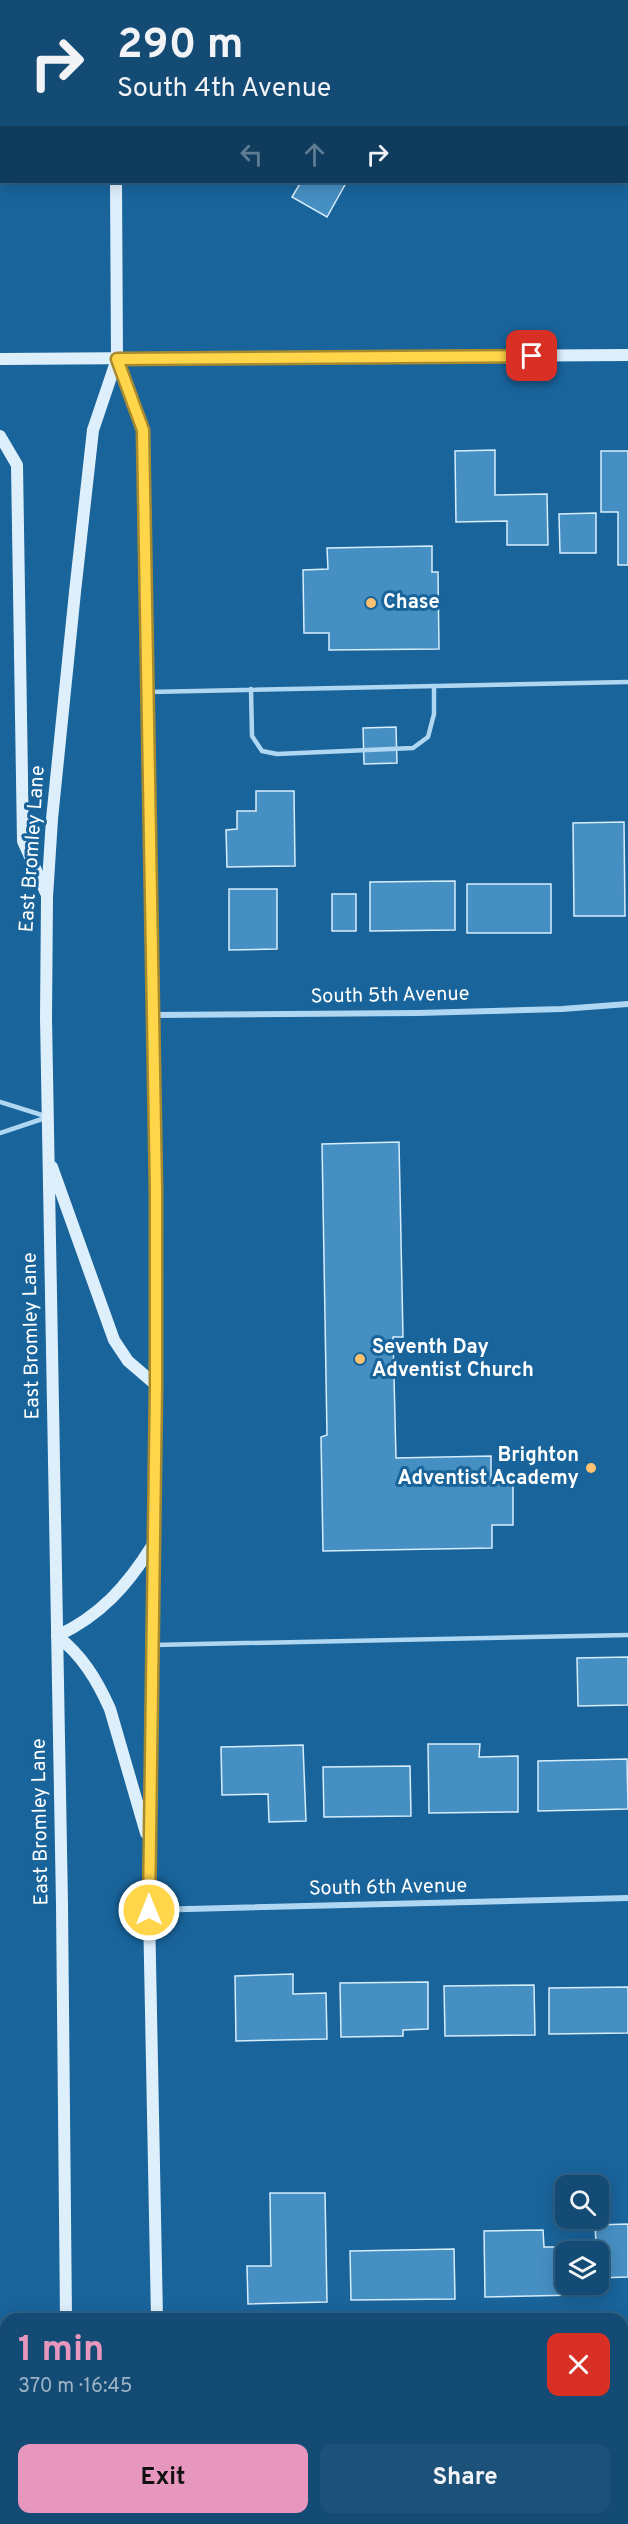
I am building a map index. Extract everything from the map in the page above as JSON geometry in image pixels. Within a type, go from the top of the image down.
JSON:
[{"type":"main road","name":"East Bromley Lane","points":[[66,2313],[48,1117],[47,897],[52,819],[93,430],[117,359],[116,183]]},
{"type":"main road","points":[[0,359],[628,355]]},
{"type":"main road","name":"East Bromley Lane","points":[[117,359],[143,430],[156,1190],[156,1386],[149,1910],[157,2313]]},
{"type":"main road","points":[[0,436],[17,465],[23,841],[47,897]]},
{"type":"main road","points":[[49,1157],[114,1340],[128,1362],[156,1386]]},
{"type":"main road","points":[[149,1845],[110,1709],[96,1680],[80,1657],[57,1636],[83,1622],[105,1606],[131,1578],[153,1545]]},
{"type":"street","name":"South 5th Avenue","points":[[153,1016],[418,1013],[562,1009],[628,1004]]},
{"type":"street","name":"South 6th Avenue","points":[[149,1910],[628,1898]]},
{"type":"lane","points":[[148,692],[251,688],[628,682]]},
{"type":"lane","points":[[251,688],[252,736],[262,751],[277,754],[413,748],[428,737],[434,714],[434,686]]},
{"type":"lane","points":[[0,1102],[48,1117]]},
{"type":"lane","points":[[0,1133],[48,1117]]},
{"type":"lane","points":[[151,1645],[628,1635]]},
{"type":"building","points":[[300,183],[346,183],[327,217],[292,197]]},
{"type":"building","points":[[495,450],[495,495],[547,494],[548,545],[507,545],[507,521],[456,522],[455,451]]},
{"type":"building","points":[[601,451],[628,451],[628,565],[618,565],[618,512],[601,512]]},
{"type":"building","points":[[596,513],[596,553],[560,553],[559,514]]},
{"type":"building","name":"Chase","points":[[432,546],[432,572],[438,572],[439,649],[329,650],[329,633],[304,633],[303,570],[328,569],[327,548]]},
{"type":"building","points":[[396,727],[397,763],[364,764],[363,728]]},
{"type":"building","points":[[256,791],[294,791],[295,866],[227,867],[226,830],[237,829],[237,811],[256,811]]},
{"type":"building","points":[[624,822],[625,916],[574,916],[573,823]]},
{"type":"building","points":[[455,881],[455,930],[370,931],[370,882]]},
{"type":"building","points":[[467,884],[551,884],[551,933],[467,933]]},
{"type":"building","points":[[229,889],[277,889],[277,949],[229,950]]},
{"type":"building","points":[[332,894],[356,894],[356,931],[332,931]]},
{"type":"building","name":"Seventh Day Adventist Church","points":[[399,1142],[403,1337],[393,1337],[396,1458],[491,1456],[491,1481],[513,1480],[513,1525],[492,1525],[492,1548],[323,1551],[321,1437],[327,1435],[322,1144]]},
{"type":"building","points":[[628,1657],[628,1705],[578,1706],[577,1658]]},
{"type":"building","points":[[428,1744],[480,1744],[479,1757],[518,1756],[518,1812],[429,1813]]},
{"type":"building","points":[[303,1745],[306,1821],[269,1822],[268,1794],[222,1795],[221,1747]]},
{"type":"building","points":[[627,1759],[628,1809],[538,1811],[538,1761]]},
{"type":"building","points":[[410,1766],[411,1816],[324,1817],[323,1767]]},
{"type":"building","points":[[293,1974],[293,1994],[326,1993],[327,2039],[236,2041],[235,1976]]},
{"type":"building","points":[[428,1982],[428,2029],[403,2030],[403,2036],[341,2037],[340,1983]]},
{"type":"building","points":[[534,1985],[535,2035],[445,2036],[444,1986]]},
{"type":"building","points":[[628,1987],[628,2033],[549,2034],[549,1988]]},
{"type":"building","points":[[270,2193],[325,2193],[327,2302],[248,2304],[247,2266],[271,2266]]},
{"type":"building","points":[[628,2224],[628,2277],[609,2278],[609,2241],[596,2241],[595,2229],[609,2229],[609,2225]]},
{"type":"building","points":[[543,2230],[544,2247],[555,2247],[555,2295],[576,2295],[485,2297],[484,2231]]},
{"type":"building","points":[[454,2249],[455,2299],[351,2300],[350,2251]]},
{"type":"place","name":"Chase","points":[[371,603]]},
{"type":"place","name":"Seventh Day Adventist Church","points":[[360,1359]]},
{"type":"place","name":"Brighton Adventist Academy","points":[[591,1468]]},
{"type":"route","points":[[149,1910],[156,1386],[156,1190],[143,430],[117,359],[532,356]]}]
